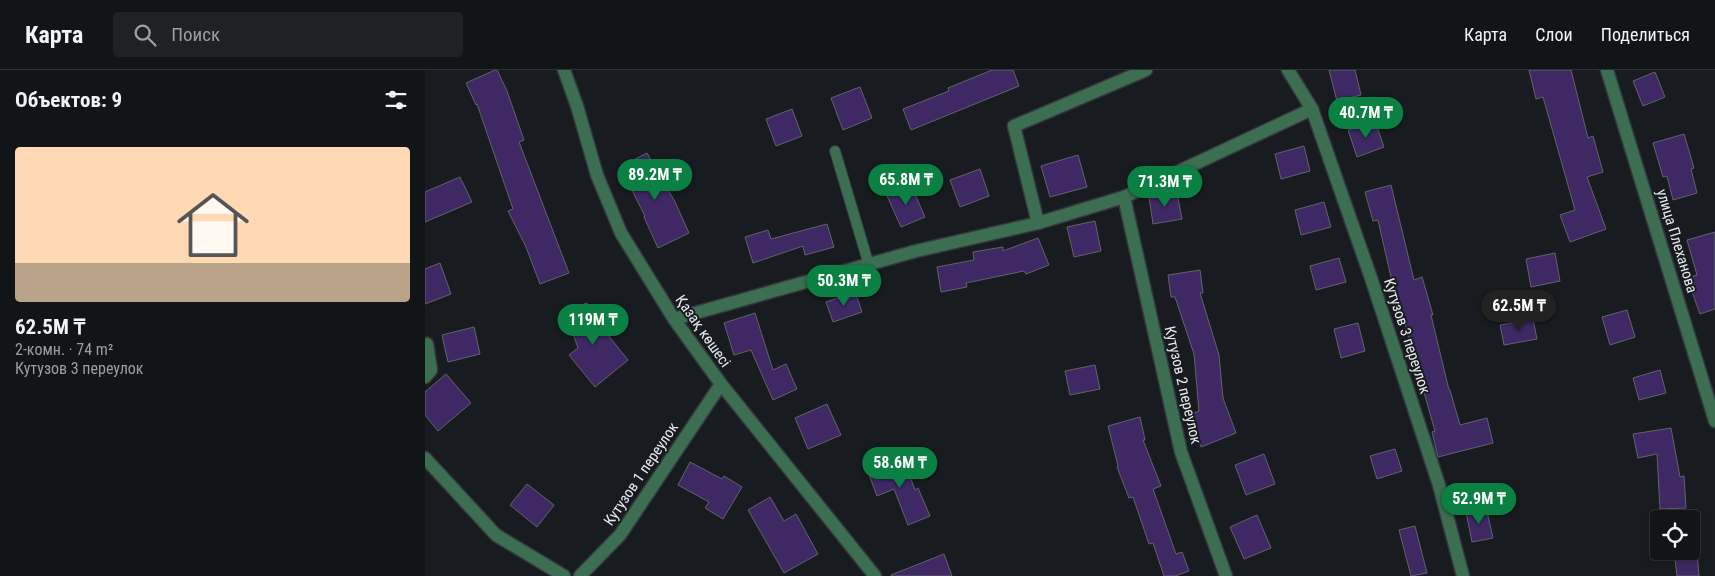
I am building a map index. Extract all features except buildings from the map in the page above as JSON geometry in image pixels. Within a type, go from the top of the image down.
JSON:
[{"type":"street","name":"Қазақ көшесі","points":[[565,70],[597,175],[621,234],[674,319],[721,384],[875,576]]},
{"type":"street","points":[[1038,223],[1014,126],[1146,70]]},
{"type":"street","name":"Кутузов 3 переулок","points":[[1288,70],[1312,109],[1371,278],[1439,485],[1463,576]]},
{"type":"street","name":"улица Плеханова","points":[[1607,70],[1715,421]]},
{"type":"street","points":[[674,319],[916,252],[1038,223],[1124,197],[1312,109]]},
{"type":"street","name":"Кутузов 2 переулок","points":[[1124,197],[1181,452],[1226,576]]},
{"type":"street","points":[[425,377],[431,370],[427,344]]},
{"type":"street","name":"Кутузов 1 переулок","points":[[580,576],[620,535],[721,384]]},
{"type":"street","points":[[425,458],[496,535],[564,576]]},
{"type":"lane","points":[[835,151],[869,265]]}]
